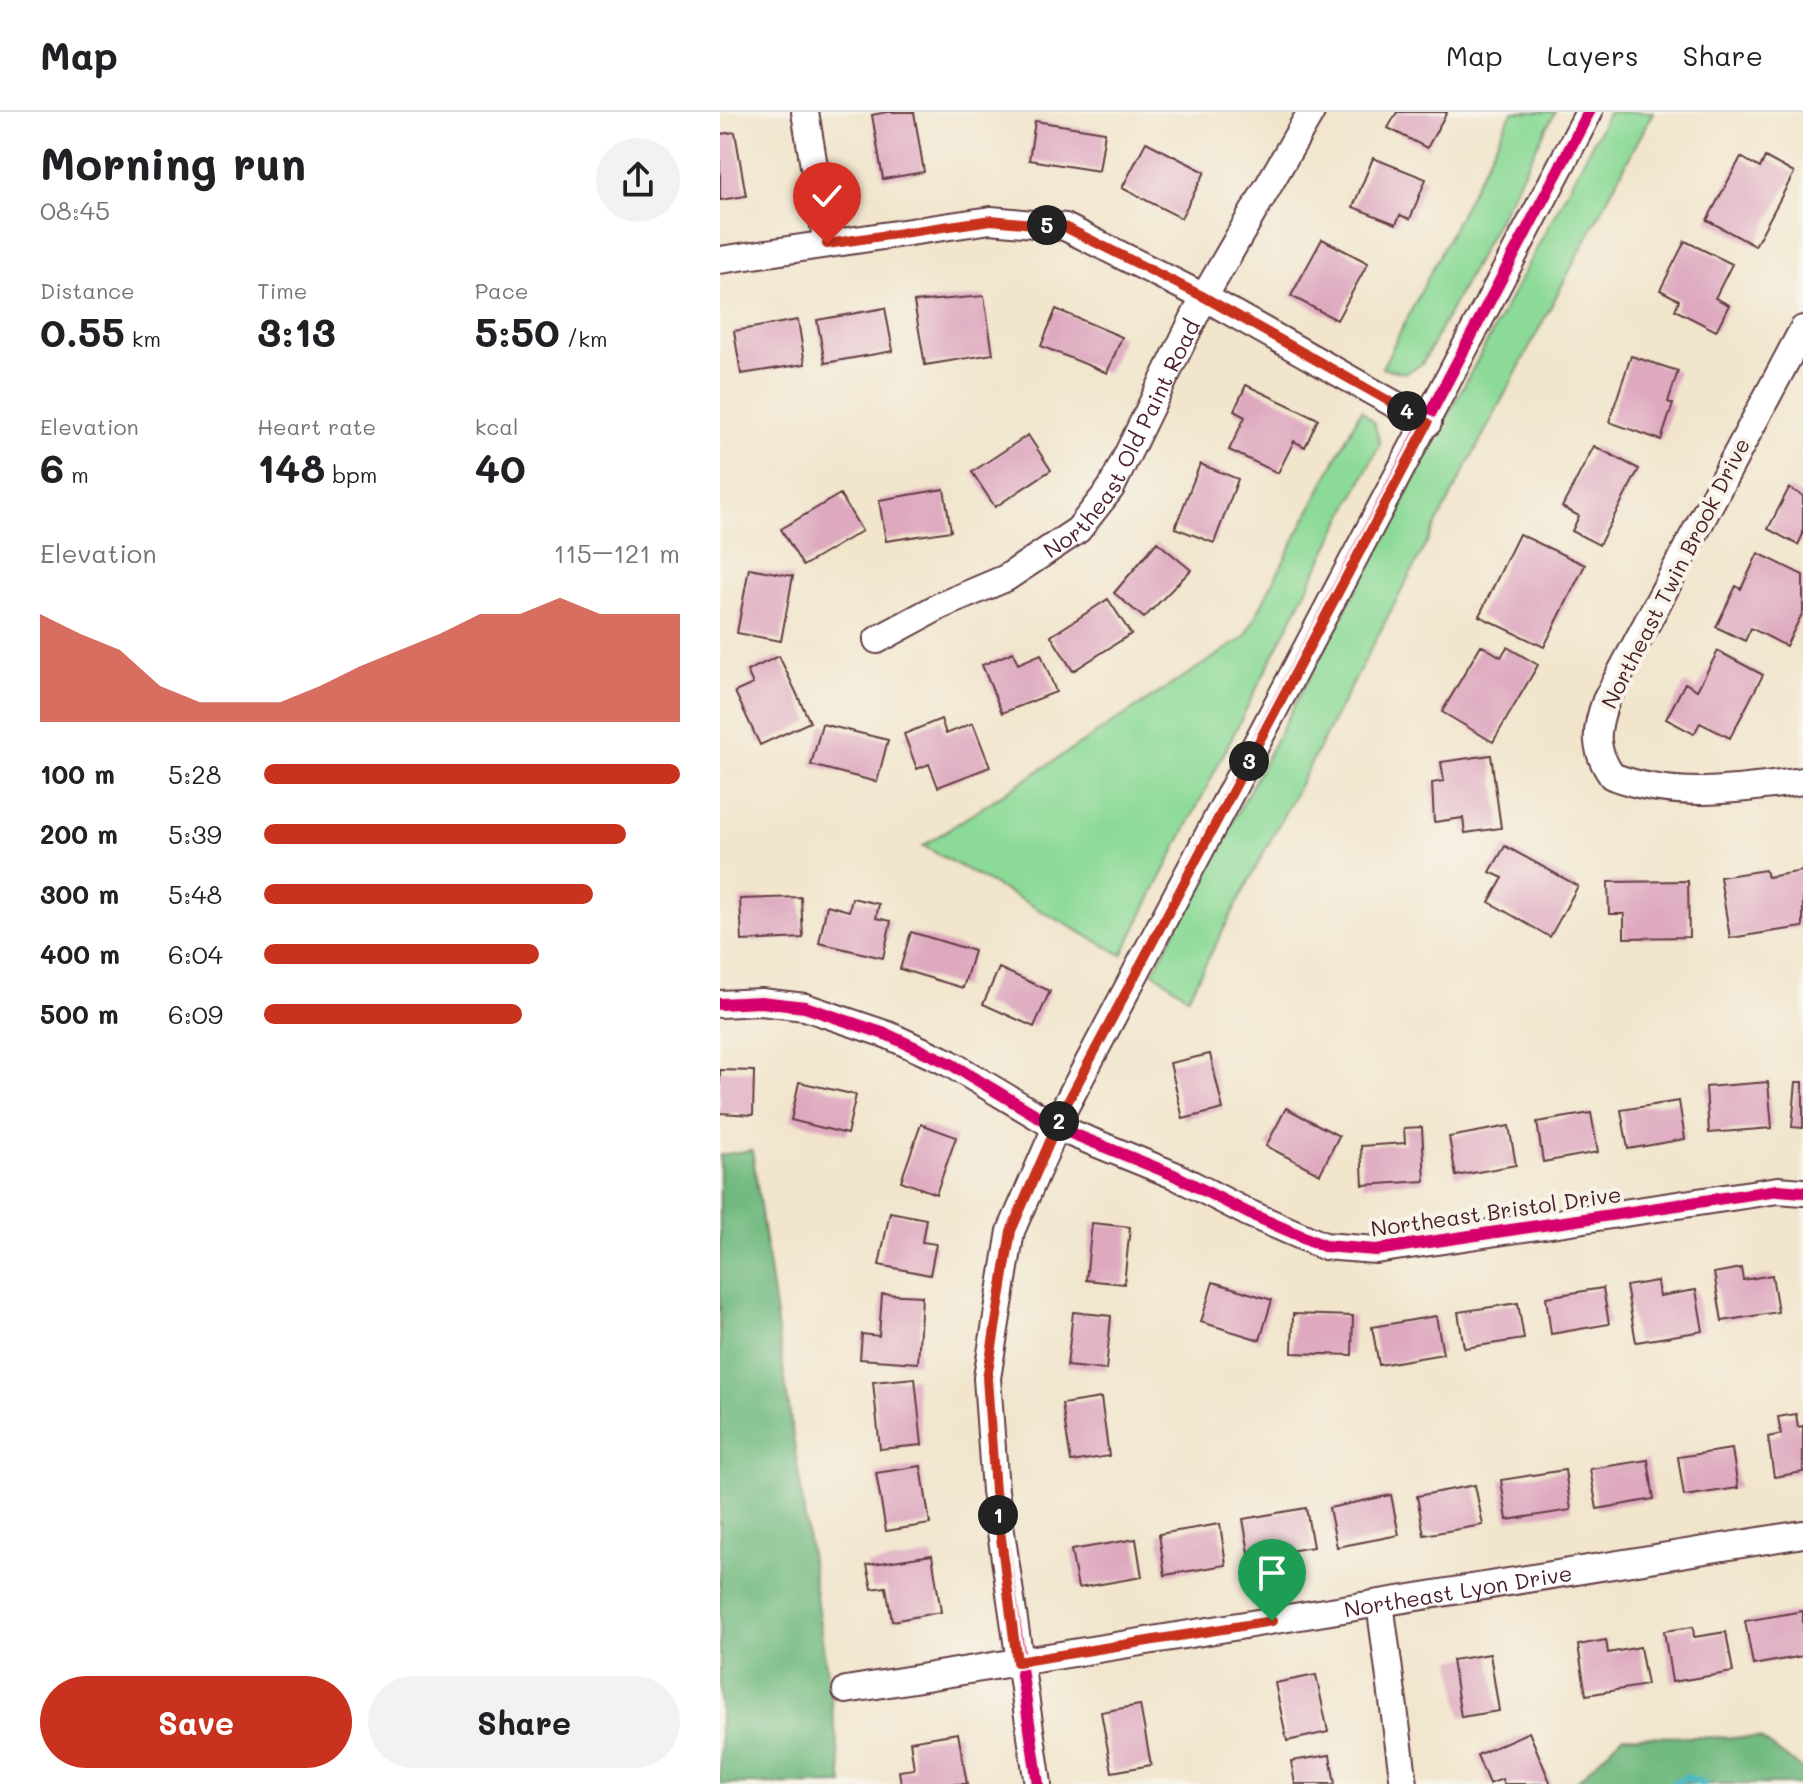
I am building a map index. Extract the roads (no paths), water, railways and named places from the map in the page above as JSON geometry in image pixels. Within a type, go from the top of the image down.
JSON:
[{"type":"street","points":[[805,112],[827,244]]},
{"type":"street","name":"Northeast Old Paint Road","points":[[877,640],[940,606],[1006,578],[1078,530],[1111,488],[1204,297],[1311,112]]},
{"type":"street","points":[[1038,1784],[1017,1662],[995,1491],[987,1378],[1011,1231],[1056,1127],[1589,112]]},
{"type":"street","points":[[720,260],[991,220],[1065,227],[1204,297],[1428,423]]},
{"type":"street","name":"Northeast Twin Brook Drive","points":[[1803,329],[1606,700],[1597,725],[1596,744],[1612,776],[1644,789],[1687,792],[1803,781]]},
{"type":"street","name":"Northeast Bristol Drive","points":[[720,1004],[761,1002],[805,1007],[888,1035],[961,1069],[1056,1127],[1174,1175],[1324,1246],[1376,1250],[1778,1190],[1803,1192]]},
{"type":"street","name":"Northeast Lyon Drive","points":[[846,1690],[1803,1534]]},
{"type":"street","points":[[1380,1603],[1404,1784]]},
{"type":"waterway","points":[[1673,1784],[1686,1777],[1703,1784]]}]
